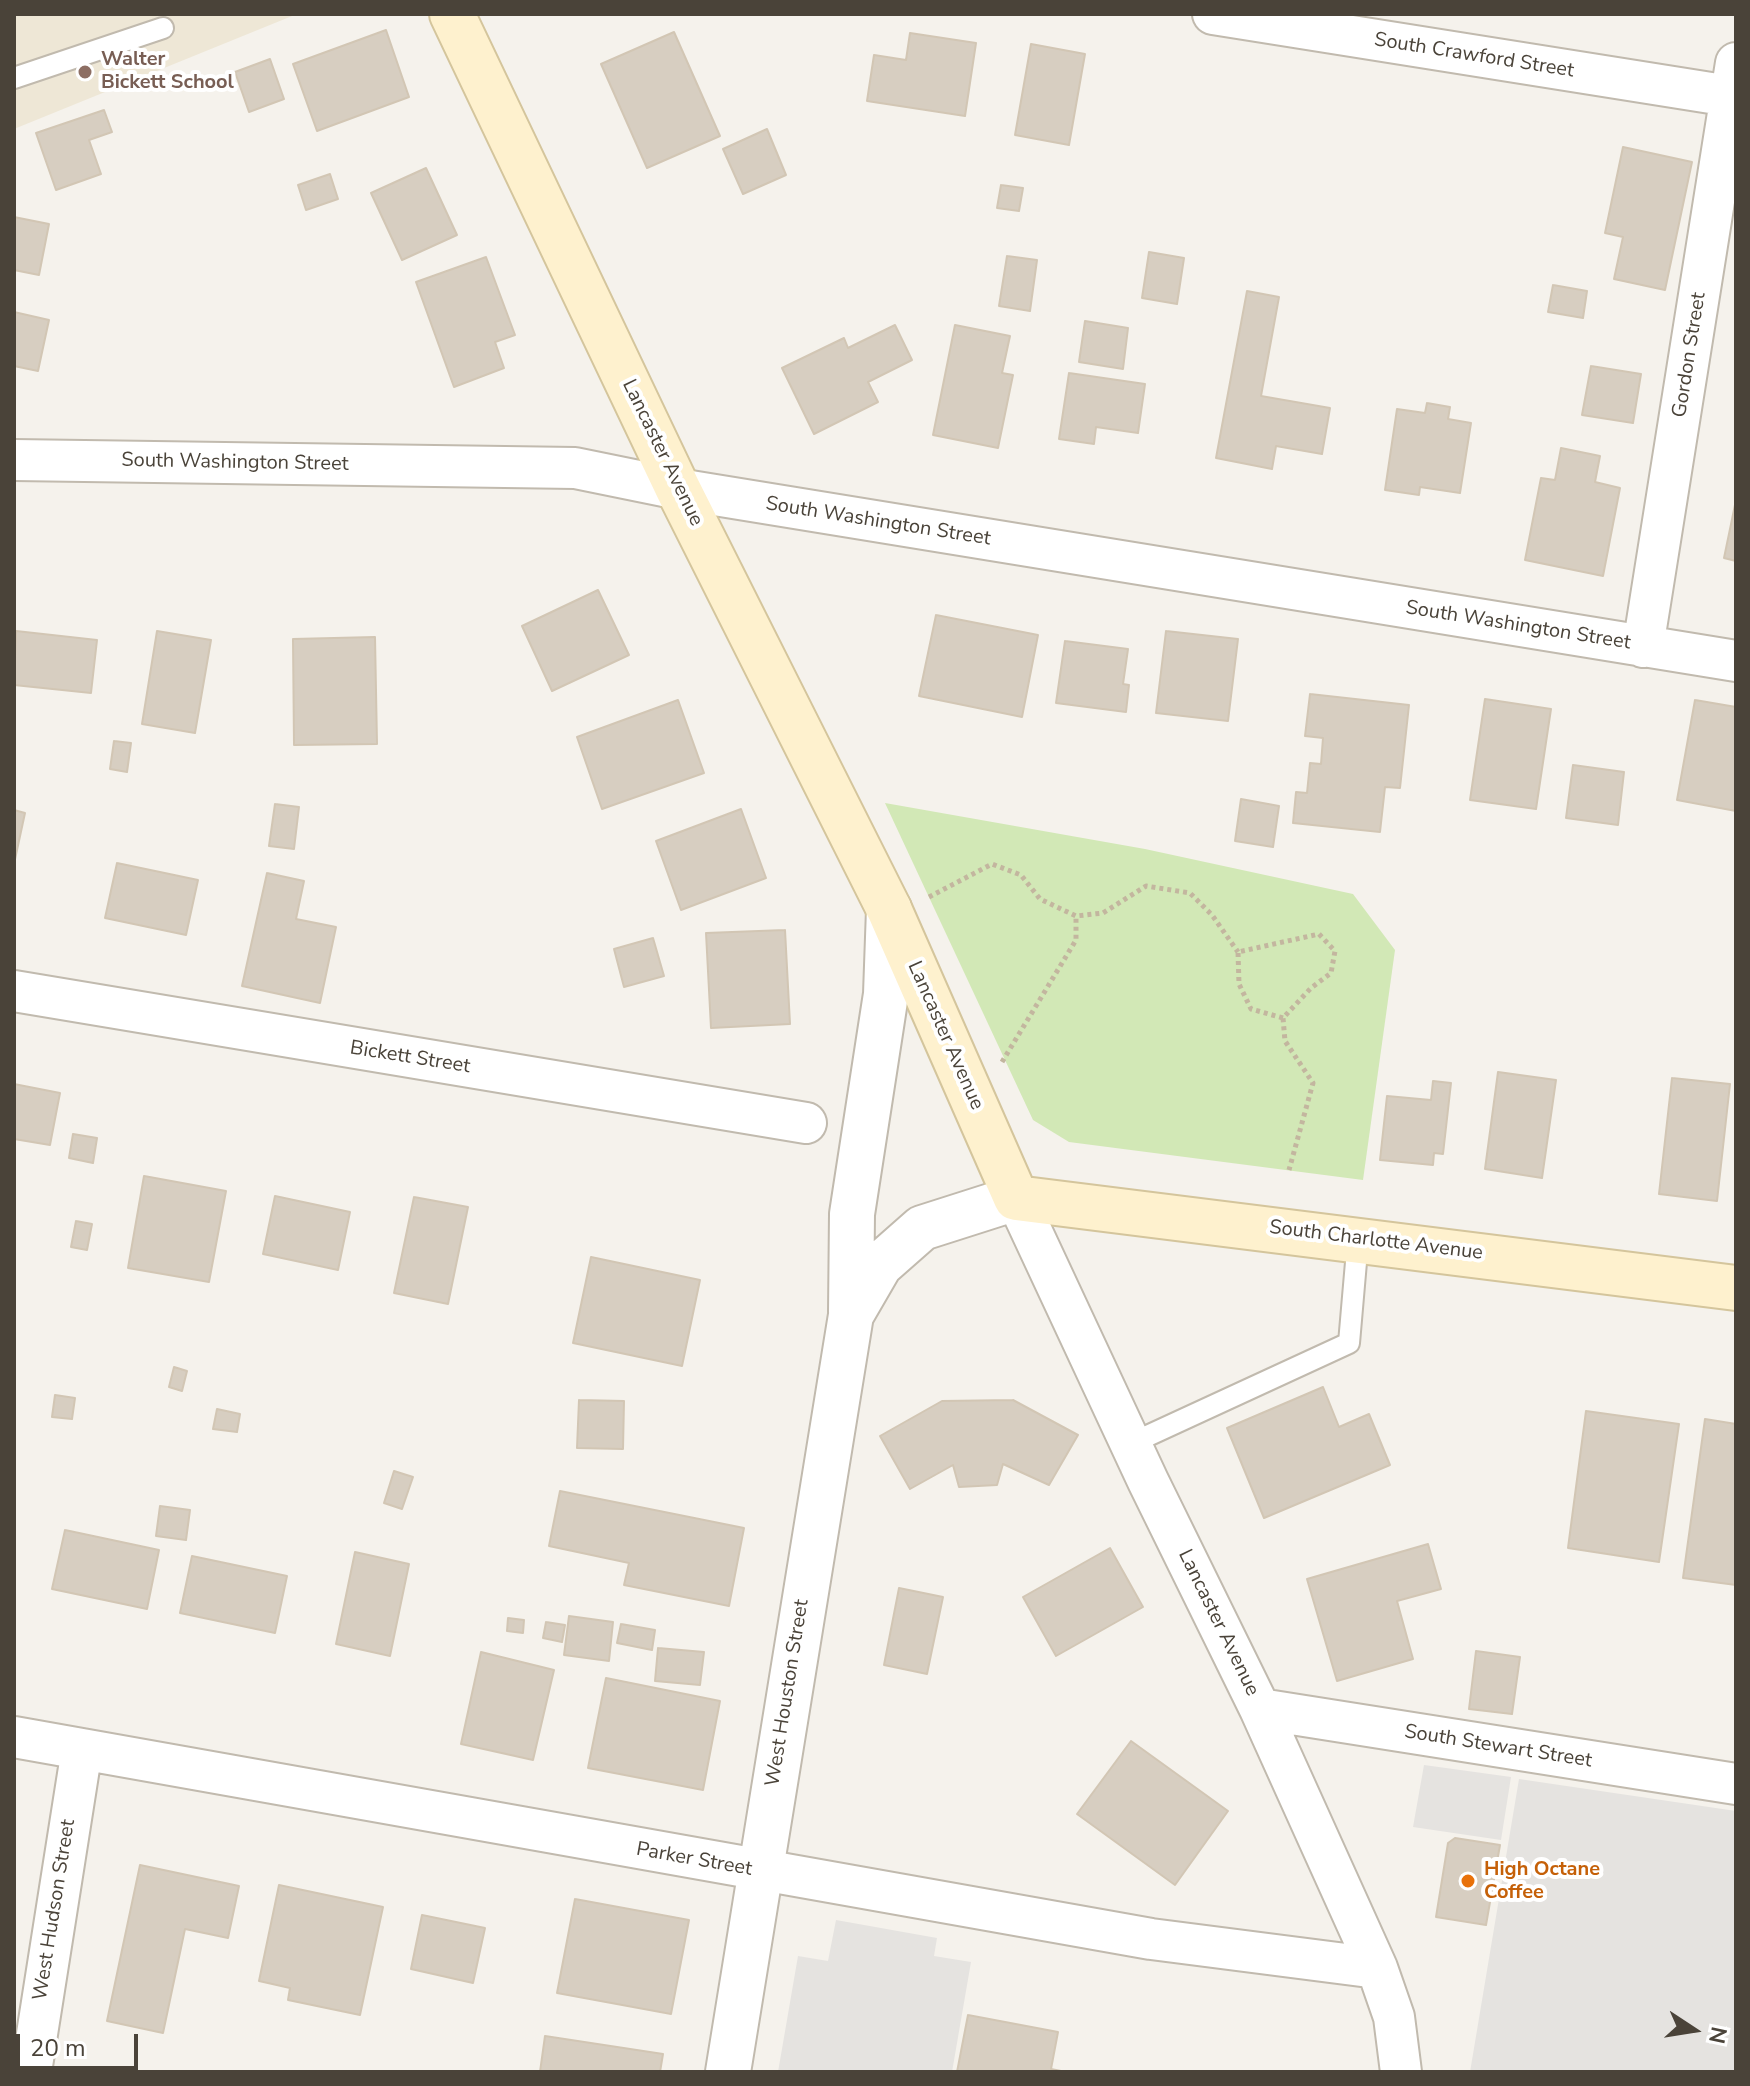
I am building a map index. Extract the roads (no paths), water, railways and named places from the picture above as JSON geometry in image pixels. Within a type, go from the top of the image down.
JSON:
[{"type":"main road","name":"Lancaster Avenue","points":[[452,14],[678,489],[905,905],[1016,1198]]},
{"type":"main road","name":"South Charlotte Avenue","points":[[1016,1198],[1736,1288]]},
{"type":"street","name":"South Crawford Street","points":[[1213,14],[1366,26],[1734,86]]},
{"type":"street","name":"Gordon Street","points":[[1643,647],[1734,86]]},
{"type":"street","name":"South Washington Street","points":[[14,460],[575,468],[678,489],[1736,661]]},
{"type":"street","name":"West Houston Street","points":[[728,2072],[851,1315],[852,1214],[886,994],[905,905]]},
{"type":"street","name":"Bickett Street","points":[[14,991],[806,1123]]},
{"type":"street","name":"West Houston Street","points":[[851,1315],[880,1265],[922,1228],[1016,1198]]},
{"type":"street","name":"Lancaster Avenue","points":[[1016,1198],[1130,1444],[1260,1709],[1377,1968],[1394,2017],[1401,2072]]},
{"type":"street","name":"South Stewart Street","points":[[1260,1709],[1736,1784]]},
{"type":"street","name":"Parker Street","points":[[14,1737],[759,1872],[1151,1939],[1377,1968]]},
{"type":"street","name":"West Hudson Street","points":[[31,2072],[82,1749]]},
{"type":"lane","points":[[14,78],[163,28]]},
{"type":"lane","points":[[1130,1444],[1349,1343],[1358,1239]]},
{"type":"place","name":"Walter Bickett School","points":[[85,72]]},
{"type":"place","name":"High Octane Coffee","points":[[1468,1881]]}]
